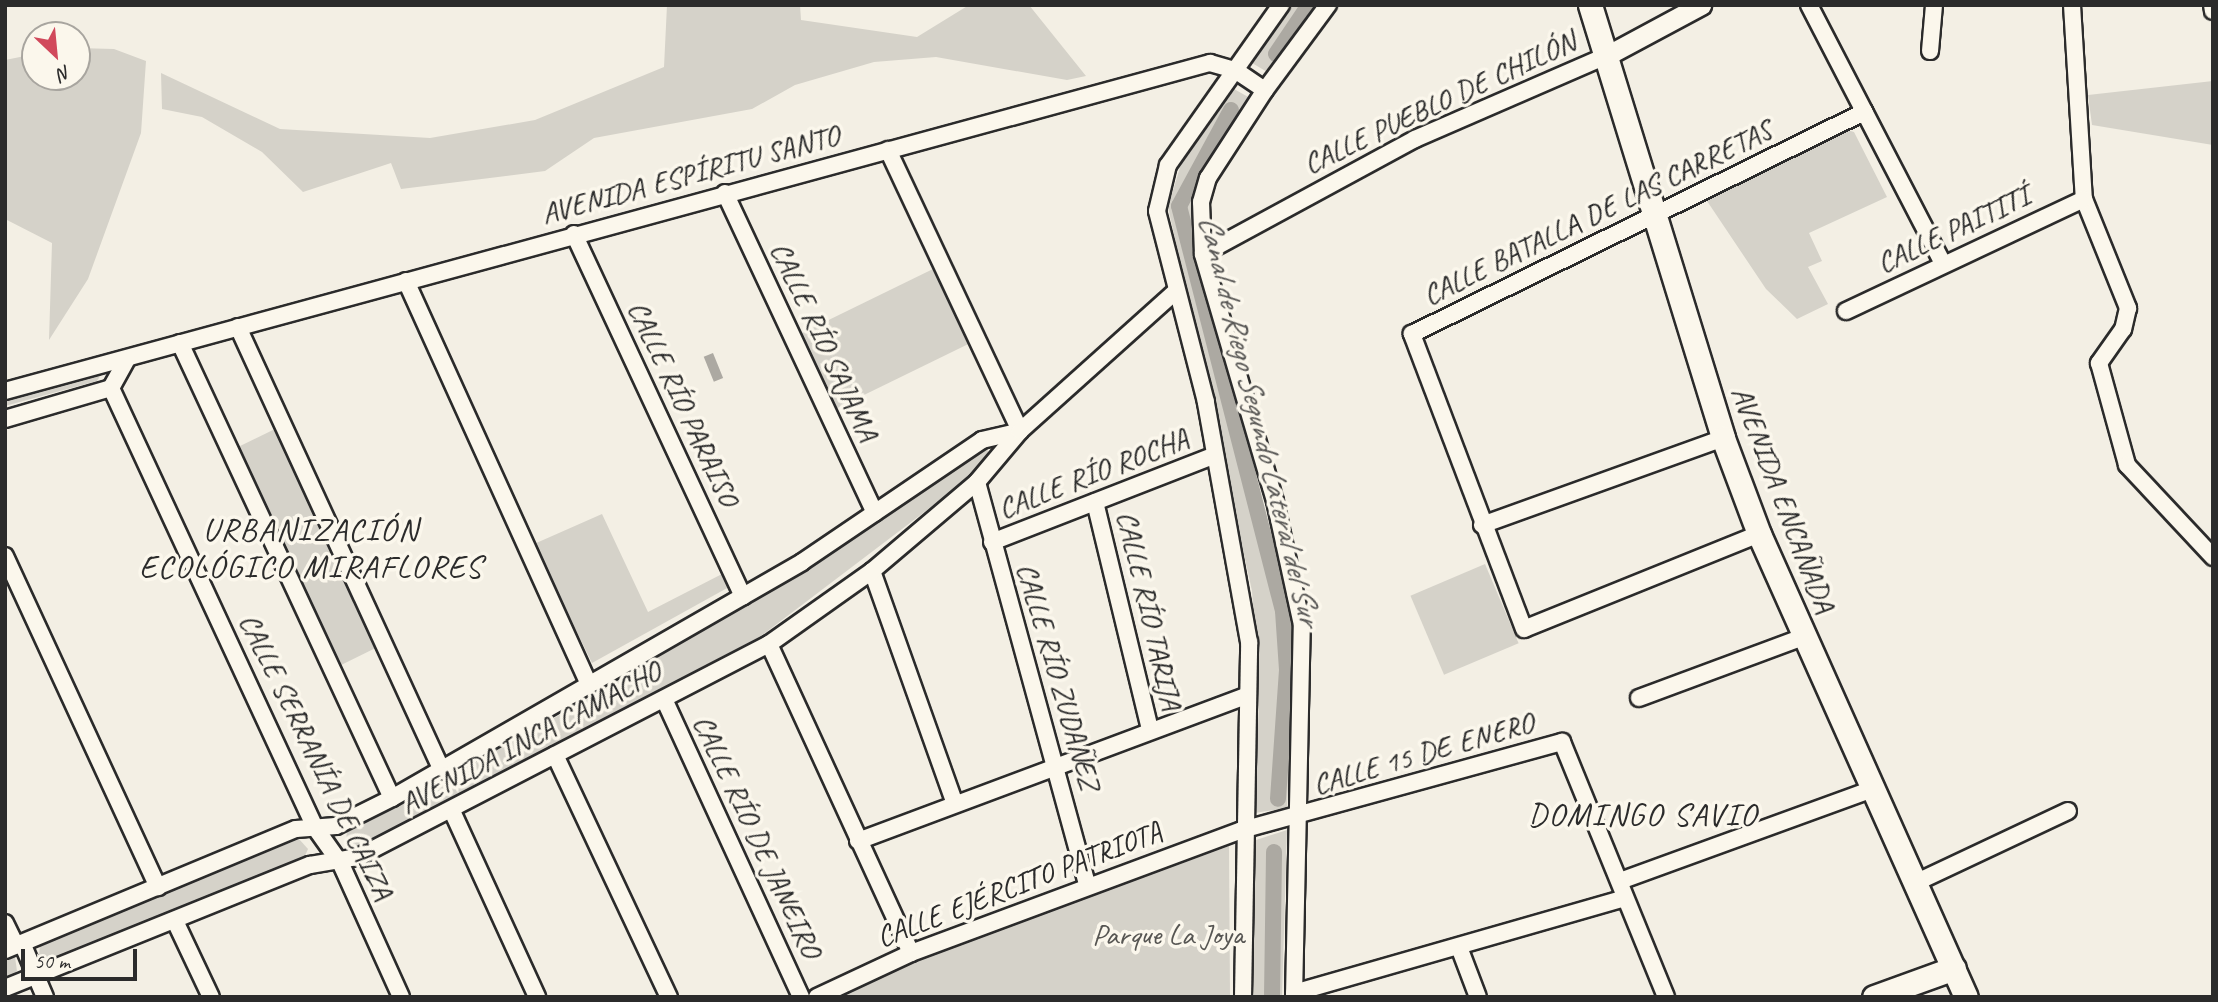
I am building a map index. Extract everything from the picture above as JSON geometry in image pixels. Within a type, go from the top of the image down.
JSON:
[{"type":"main road","name":"AVENIDA ENCAÑADA","points":[[1590,5],[1723,438],[1759,534],[1966,997]]},
{"type":"main road","points":[[1874,997],[1954,968]]},
{"type":"street","points":[[1243,997],[1242,830],[1249,642],[1215,456],[1160,241],[1160,191],[1168,166],[1280,5]]},
{"type":"street","points":[[1328,5],[1265,90],[1208,177],[1200,202],[1203,254],[1298,604],[1298,817],[1294,995],[1625,898]]},
{"type":"street","name":"CALLE PUEBLO DE CHILÓN","points":[[1203,254],[1415,139],[1606,56],[1701,5]]},
{"type":"street","points":[[1809,5],[1943,264]]},
{"type":"street","points":[[1930,51],[1934,5]]},
{"type":"street","points":[[2072,5],[2084,199],[2128,307],[2123,328],[2099,363],[2127,465],[2212,555]]},
{"type":"street","points":[[2212,5],[2213,10]]},
{"type":"street","name":"AVENIDA ESPÍRITU SANTO","points":[[5,390],[1210,63],[1235,70],[1265,90]]},
{"type":"street","name":"CALLE BATALLA DE LAS CARRETAS","points":[[1759,534],[1524,629],[1482,525],[1412,334],[1864,112]]},
{"type":"street","points":[[888,150],[1020,432]]},
{"type":"street","name":"CALLE RÍO SAJAMA","points":[[725,193],[875,513]]},
{"type":"street","name":"CALLE PAITITÍ","points":[[1846,312],[2084,199]]},
{"type":"street","name":"CALLE RÍO PARAISO","points":[[574,234],[743,597]]},
{"type":"street","points":[[406,281],[589,684]]},
{"type":"street","name":"AVENIDA INCA CAMACHO","points":[[5,989],[310,865],[341,864],[452,811],[769,644],[872,570],[977,482],[1020,432],[1174,293]]},
{"type":"street","points":[[239,327],[442,770]]},
{"type":"street","points":[[180,344],[392,798]]},
{"type":"street","points":[[5,419],[111,388],[127,359]]},
{"type":"street","name":"CALLE SERRANÍA DE CAIZA","points":[[111,388],[314,826],[341,864],[401,997]]},
{"type":"street","name":"AVENIDA INCA CAMACHO","points":[[14,946],[314,826],[336,826],[392,798],[743,597],[875,513],[982,440],[1020,432]]},
{"type":"street","points":[[1482,525],[1723,438]]},
{"type":"street","name":"CALLE RÍO ROCHA","points":[[992,542],[1215,456]]},
{"type":"street","name":"CALLE RÍO ZUDAÑEZ","points":[[977,482],[1057,765],[1087,885]]},
{"type":"street","name":"CALLE RÍO TARIJA","points":[[1096,502],[1150,730]]},
{"type":"street","points":[[5,556],[158,887]]},
{"type":"street","points":[[872,570],[955,804]]},
{"type":"street","points":[[1639,698],[1803,637]]},
{"type":"street","points":[[769,644],[911,953]]},
{"type":"street","points":[[858,841],[1248,695]]},
{"type":"street","name":"CALLE RÍO DE JANEIRO","points":[[664,699],[801,997]]},
{"type":"street","name":"CALLE 15 DE ENERO","points":[[1242,830],[1298,817],[1562,742],[1620,881]]},
{"type":"street","points":[[555,755],[670,997]]},
{"type":"street","points":[[1666,997],[1620,881],[1873,789]]},
{"type":"street","points":[[452,811],[537,997]]},
{"type":"street","points":[[1916,883],[2068,811]]},
{"type":"street","name":"CALLE EJÉRCITO PATRIOTA","points":[[817,997],[911,953],[1087,885],[1242,830]]},
{"type":"street","points":[[175,921],[211,997]]},
{"type":"street","points":[[5,923],[14,946],[36,976],[45,997]]},
{"type":"street","points":[[1459,947],[1478,997]]},
{"type":"green space","points":[[667,5],[800,5],[801,20],[917,37],[969,5],[1029,5],[1086,76],[1067,80],[936,57],[874,62],[795,85],[752,109],[594,138],[545,171],[401,189],[391,163],[303,192],[262,152],[202,117],[162,109],[161,73],[280,129],[430,138],[535,120],[664,67]]},
{"type":"green space","points":[[1290,5],[1318,5],[1269,73],[1252,63]]},
{"type":"green space","points":[[91,48],[114,49],[146,61],[141,133],[88,279],[49,340],[52,243],[5,219],[5,60],[21,57],[21,91],[91,91]]},
{"type":"green space","points":[[2213,81],[2213,145],[2092,125],[2088,95]]},
{"type":"green space","points":[[1234,89],[1250,98],[1194,202],[1191,220],[1294,625],[1287,808],[1255,813],[1259,697],[1252,591],[1168,207],[1181,164]]},
{"type":"green space","points":[[1844,129],[1854,132],[1887,197],[1809,233],[1822,261],[1808,267],[1828,304],[1797,319],[1766,289],[1705,198]]},
{"type":"green space","points":[[933,269],[969,344],[836,408],[800,334]]},
{"type":"green space","points":[[106,367],[97,381],[5,406],[5,395]]},
{"type":"green space","points":[[275,429],[381,646],[341,665],[235,448]]},
{"type":"green space","points":[[987,449],[990,457],[956,488],[761,636],[356,848],[346,843],[347,829],[532,731],[805,571]]},
{"type":"green space","points":[[602,514],[648,612],[722,574],[729,587],[592,663],[534,544]]},
{"type":"green space","points":[[1485,564],[1519,643],[1444,675],[1410,596]]},
{"type":"green space","points":[[1287,830],[1282,997],[1253,997],[1253,841]]},
{"type":"green space","points":[[299,839],[308,849],[304,858],[48,962],[39,957],[40,944]]},
{"type":"green space","name":"Parque La Joya","points":[[1229,846],[1230,997],[838,997],[918,960]]},
{"type":"green space","points":[[15,957],[17,971],[5,980],[5,958]]},
{"type":"shaded area","points":[[713,353],[723,378],[714,382],[704,357]]},
{"type":"waterway","name":"Canal de Riego Segundo Lateral del Sur","points":[[1276,54],[1309,5]]},
{"type":"waterway","name":"Canal de Riego Segundo Lateral del Sur","points":[[1231,110],[1179,206],[1283,611],[1287,670],[1278,799]]},
{"type":"waterway","name":"Canal de Riego Segundo Lateral del Sur","points":[[1272,997],[1274,852]]},
{"type":"district","name":"URBANIZACIÓN ECOLÓGICO MIRAFLORES","points":[[311,550]]},
{"type":"district","name":"DOMINGO SAVIO","points":[[1643,815]]}]
